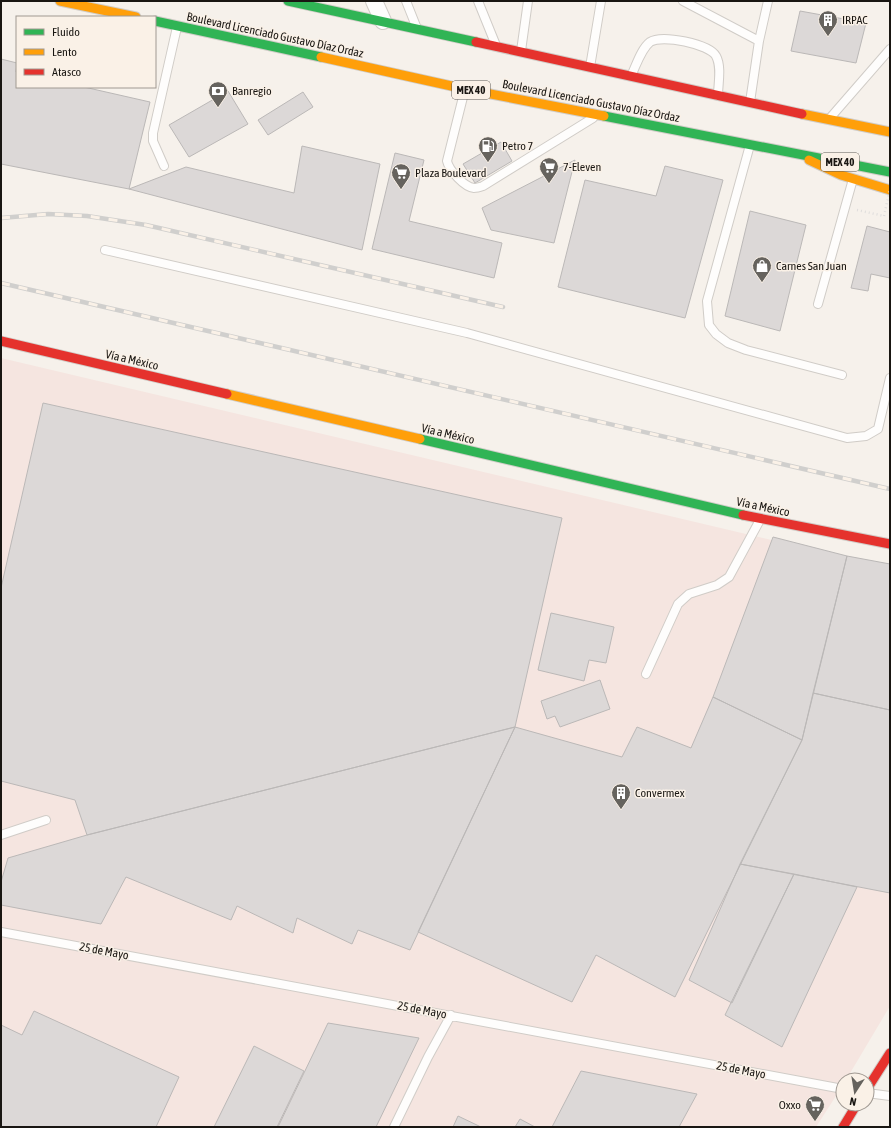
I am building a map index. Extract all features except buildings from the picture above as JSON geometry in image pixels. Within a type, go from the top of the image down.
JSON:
[{"type":"main road","points":[[60,1],[131,16]]},
{"type":"main road","points":[[288,1],[496,46],[718,97],[890,132]]},
{"type":"main road","name":"Boulevard Licenciado Gustavo Díaz Ordaz","points":[[156,21],[465,89],[750,145],[789,151],[890,172]]},
{"type":"main road","name":"Boulevard Licenciado Gustavo Díaz Ordaz","points":[[789,151],[841,175],[890,189]]},
{"type":"main road","name":"Vía a México","points":[[1,341],[760,519],[890,544]]},
{"type":"main road","points":[[875,1076],[890,1053]]},
{"type":"main road","points":[[843,1127],[852,1112]]},
{"type":"street","points":[[374,1],[383,21]]},
{"type":"lane","points":[[406,1],[418,29]]},
{"type":"lane","points":[[478,1],[496,46]]},
{"type":"lane","points":[[521,52],[528,1]]},
{"type":"lane","points":[[590,68],[601,1]]},
{"type":"lane","points":[[684,1],[759,41]]},
{"type":"lane","points":[[749,103],[759,41],[768,1]]},
{"type":"lane","points":[[164,166],[153,141],[153,133],[177,26]]},
{"type":"lane","points":[[630,77],[645,48],[652,40],[668,39],[686,42],[710,50],[716,56],[719,66],[718,97]]},
{"type":"lane","points":[[828,120],[890,49]]},
{"type":"lane","points":[[465,89],[447,161],[452,170],[465,184],[474,188],[483,186],[598,115]]},
{"type":"lane","points":[[750,145],[707,300],[709,325],[716,334],[728,343],[746,350],[842,375]]},
{"type":"lane","points":[[818,304],[853,179]]},
{"type":"lane","points":[[106,250],[467,333],[847,438],[866,436],[878,429],[890,378]]},
{"type":"lane","points":[[646,674],[678,604],[689,594],[717,585],[729,577],[760,519]]},
{"type":"lane","points":[[1,835],[46,820]]},
{"type":"lane","name":"25 de Mayo","points":[[1,932],[835,1087]]},
{"type":"lane","points":[[394,1127],[428,1057],[451,1015]]},
{"type":"lane","points":[[875,1094],[890,1096]]},
{"type":"path","points":[[855,210],[884,216],[890,189]]},
{"type":"shaded area","points":[[1,358],[890,568],[890,1006],[851,1072],[835,1072],[835,1097],[816,1127],[1,1127]]},
{"type":"railway","points":[[1,218],[48,214],[87,216],[146,225],[503,307]]},
{"type":"railway","points":[[1,283],[890,489]]},
{"type":"traffic: fast","points":[[288,1],[476,42]]},
{"type":"traffic: fast","points":[[156,21],[321,57]]},
{"type":"traffic: fast","points":[[604,116],[890,172]]},
{"type":"traffic: fast","points":[[420,439],[743,515]]},
{"type":"traffic: slow","points":[[60,1],[131,16]]},
{"type":"traffic: slow","points":[[321,57],[465,89],[604,116]]},
{"type":"traffic: slow","points":[[802,114],[890,132]]},
{"type":"traffic: slow","points":[[809,160],[841,175],[890,190]]},
{"type":"traffic: slow","points":[[227,394],[420,439]]},
{"type":"traffic: jam","points":[[476,42],[802,114]]},
{"type":"traffic: jam","points":[[1,341],[227,394]]},
{"type":"traffic: jam","points":[[743,515],[890,544]]},
{"type":"traffic: jam","points":[[875,1076],[890,1053]]},
{"type":"traffic: jam","points":[[843,1127],[852,1112]]},
{"type":"place","name":"IRPAC","points":[[828,37]]},
{"type":"place","name":"Banregio","points":[[218,108]]},
{"type":"place","name":"Petro 7","points":[[488,163]]},
{"type":"place","name":"7-Eleven","points":[[549,184]]},
{"type":"place","name":"Plaza Boulevard","points":[[401,190]]},
{"type":"place","name":"Carnes San Juan","points":[[762,283]]},
{"type":"place","name":"Convermex","points":[[621,810]]},
{"type":"place","name":"Oxxo","points":[[815,1122]]}]
